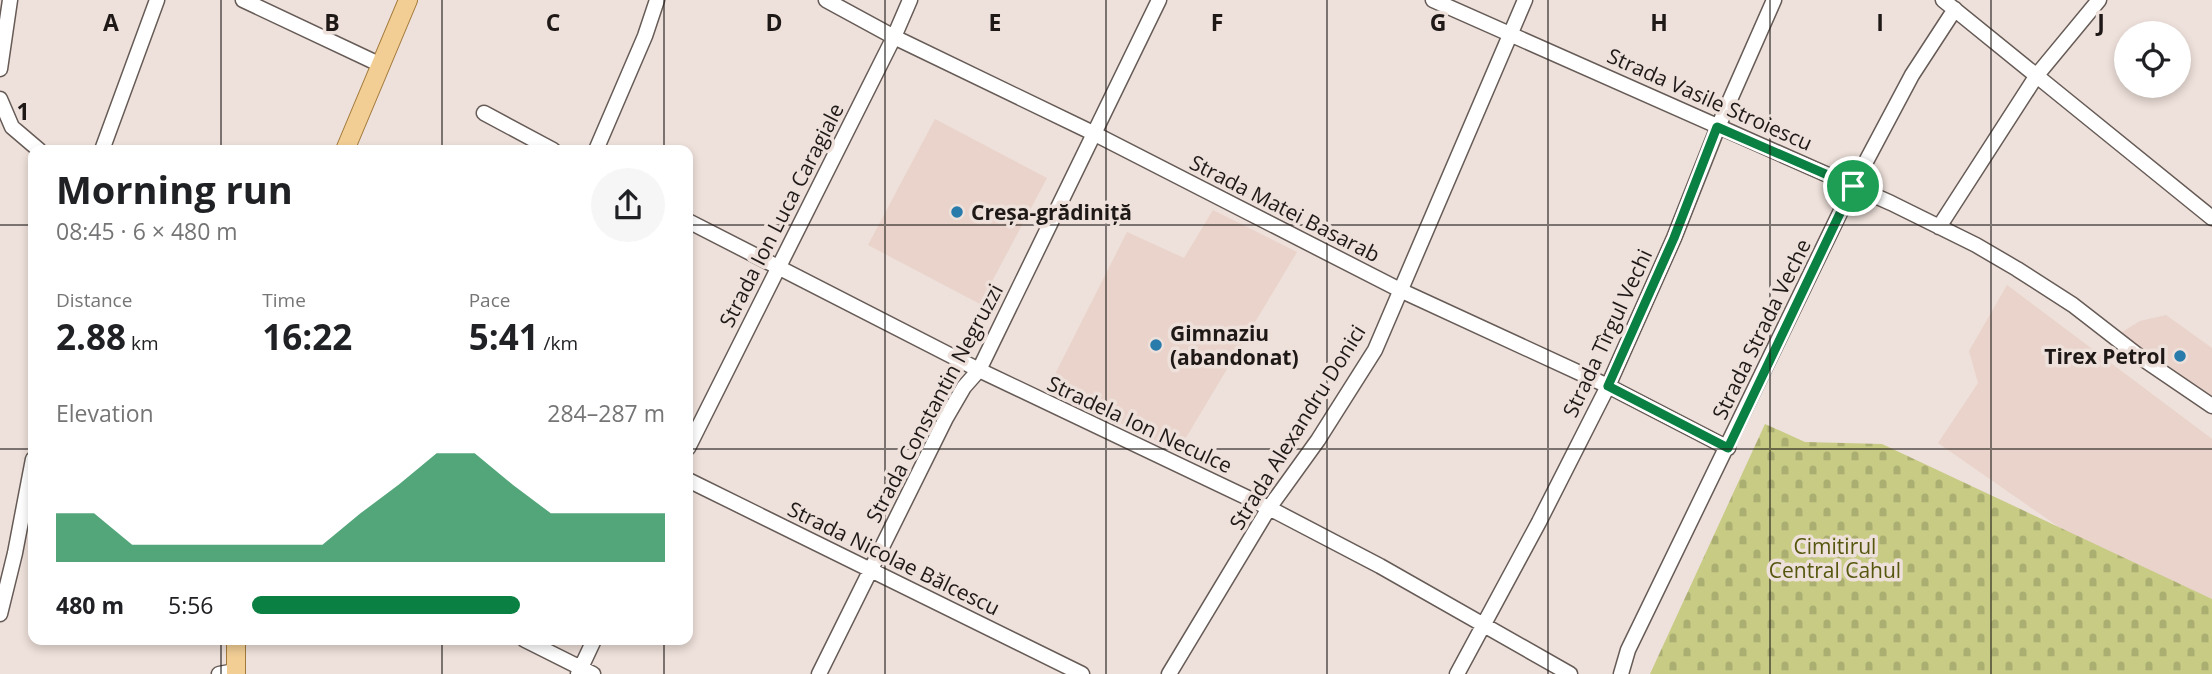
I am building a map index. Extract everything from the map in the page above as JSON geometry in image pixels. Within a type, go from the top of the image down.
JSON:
[{"type":"main road","points":[[347,145],[408,0]]},
{"type":"main road","points":[[230,673],[235,645]]},
{"type":"street","points":[[0,69],[10,0]]},
{"type":"street","points":[[104,145],[157,0]]},
{"type":"street","points":[[243,0],[381,65]]},
{"type":"street","points":[[598,145],[645,36],[657,0]]},
{"type":"street","name":"Strada Matei Basarab","points":[[826,0],[894,37],[1093,133],[1402,291],[1608,386],[1728,448]]},
{"type":"street","name":"Strada Ion Luca Caragiale","points":[[693,438],[910,0]]},
{"type":"street","name":"Strada Constantin Negruzzi","points":[[819,674],[946,418],[964,387],[979,370],[1159,0]]},
{"type":"street","name":"Strada Vasile Stroiescu","points":[[1433,0],[1853,186],[2017,268],[2212,406]]},
{"type":"street","name":"Strada Alexandru Donici","points":[[1168,674],[1269,508],[1318,440],[1374,349],[1402,291],[1525,0]]},
{"type":"street","name":"Strada Tîrgul Vechi","points":[[1457,674],[1608,386],[1674,238],[1717,127],[1774,0]]},
{"type":"street","points":[[1938,227],[2037,75],[2099,0]]},
{"type":"street","points":[[1949,5],[2212,218]]},
{"type":"street","name":"Strada Strada Veche","points":[[1621,674],[1628,650],[1853,186],[1949,5]]},
{"type":"street","points":[[0,99],[12,127],[32,145]]},
{"type":"street","points":[[484,113],[544,145]]},
{"type":"street","name":"Stradela Ion Neculce","points":[[693,224],[979,370],[1269,508],[1380,566],[1570,674]]},
{"type":"street","name":"Strada Nicolae Bălcescu","points":[[693,482],[1082,674]]},
{"type":"street","points":[[0,614],[28,485]]},
{"type":"street","points":[[534,645],[584,672],[592,645]]},
{"type":"shaded area","name":"Creșa-grădiniță","points":[[935,119],[1047,178],[980,304],[868,245]]},
{"type":"shaded area","name":"Gimnaziu (abandonat)","points":[[1213,210],[1297,252],[1178,451],[1048,388],[1127,232],[1184,258]]},
{"type":"shaded area","points":[[2007,285],[2212,439],[2212,599],[2066,532],[1938,443],[1978,383],[1969,351]]},
{"type":"shaded area","points":[[2166,315],[2212,348],[2212,403],[2114,337],[2140,321]]},
{"type":"green space","name":"Cimitirul Central Cahul","points":[[1765,424],[1805,442],[1882,444],[2212,599],[2212,674],[1650,674]]},
{"type":"place","name":"Creșa-grădiniță","points":[[957,212]]},
{"type":"place","name":"Gimnaziu (abandonat)","points":[[1156,345]]},
{"type":"place","name":"Tirex Petrol","points":[[2180,356]]},
{"type":"route","points":[[1717,127],[1853,186],[1728,448],[1608,386],[1674,238],[1717,127]]}]
